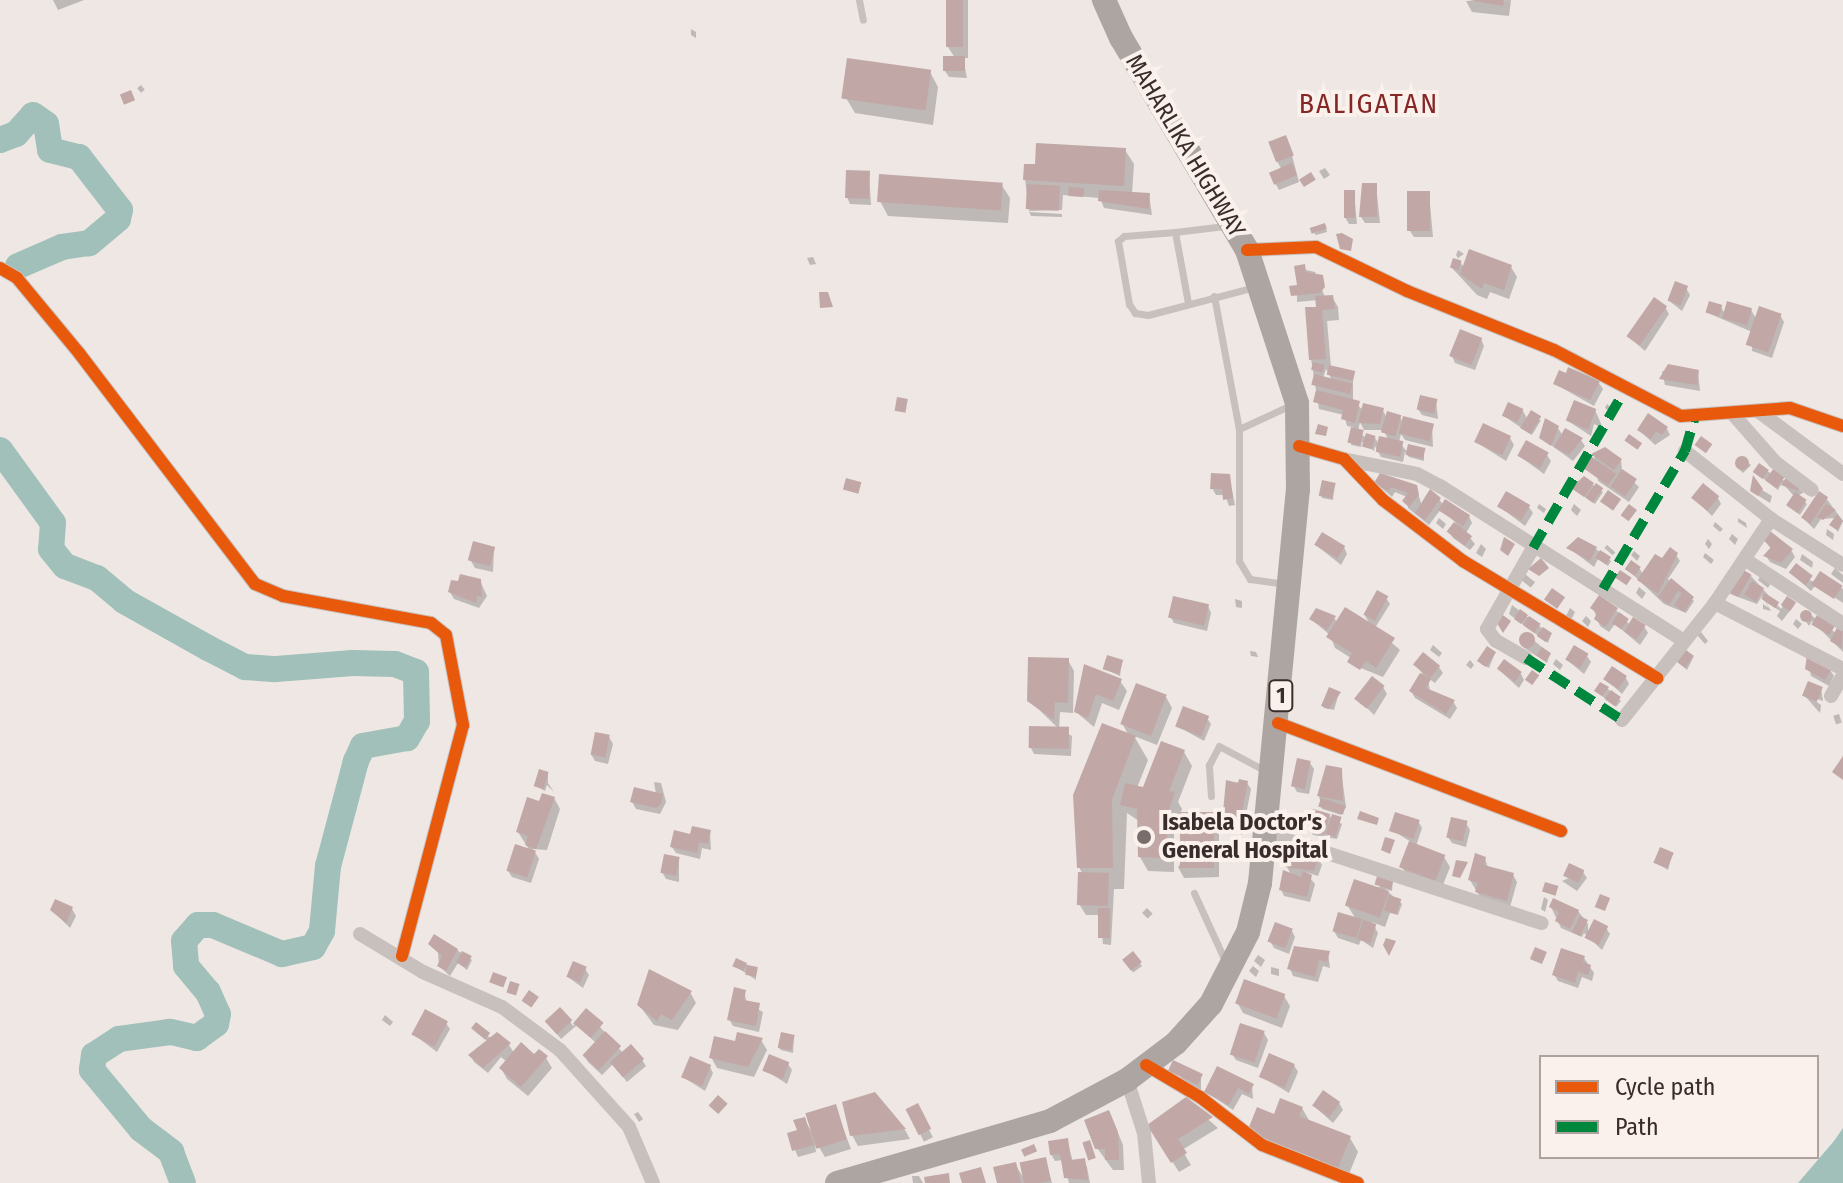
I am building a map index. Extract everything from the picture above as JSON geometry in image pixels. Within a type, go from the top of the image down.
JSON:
[{"type":"highway","name":"MAHARLIKA HIGHWAY","points":[[837,1183],[1050,1121],[1137,1072],[1201,1016],[1230,973],[1248,932],[1266,833],[1278,723],[1299,446],[1297,403],[1247,250],[1104,0]]},
{"type":"street","points":[[1247,250],[1316,247],[1407,291],[1554,350],[1681,416],[1790,408],[1843,426]]},
{"type":"street","points":[[0,268],[17,278],[79,353],[255,584],[283,596],[431,623],[446,635],[463,725],[402,956]]},
{"type":"street","points":[[1758,411],[1843,474]]},
{"type":"street","points":[[1732,413],[1775,462],[1812,490]]},
{"type":"street","points":[[1299,446],[1417,474],[1683,640]]},
{"type":"street","points":[[1685,451],[1771,519],[1843,565]]},
{"type":"street","points":[[1344,459],[1361,471],[1383,500],[1463,561],[1657,678]]},
{"type":"street","points":[[1622,720],[1715,603],[1771,519]]},
{"type":"street","points":[[1526,658],[1496,641],[1487,629],[1533,548]]},
{"type":"street","points":[[1746,560],[1843,624]]},
{"type":"street","points":[[1715,603],[1843,672],[1831,696]]},
{"type":"street","points":[[1278,723],[1561,831]]},
{"type":"street","points":[[1266,833],[1542,923]]},
{"type":"street","points":[[360,934],[402,956],[423,972],[502,1007],[560,1050],[629,1127],[653,1183]]},
{"type":"street","points":[[1149,1183],[1137,1072],[1200,1097],[1262,1145],[1358,1183]]},
{"type":"lane","points":[[859,0],[863,20]]},
{"type":"lane","points":[[1232,225],[1124,236],[1116,251],[1135,313],[1148,315],[1261,286]]},
{"type":"lane","points":[[1175,232],[1188,303]]},
{"type":"lane","points":[[1214,296],[1239,429],[1239,561],[1250,579],[1290,585]]},
{"type":"lane","points":[[1239,429],[1297,403]]},
{"type":"lane","points":[[1211,796],[1209,765],[1219,746],[1273,776]]},
{"type":"lane","points":[[1194,893],[1230,973]]},
{"type":"water","points":[[1843,1128],[1843,1183],[1798,1183],[1819,1159]]},
{"type":"building","points":[[946,0],[963,0],[963,47],[946,47]]},
{"type":"building","points":[[1469,0],[1504,0],[1503,6]]},
{"type":"building","points":[[943,56],[965,56],[965,71],[943,71]]},
{"type":"building","points":[[847,58],[931,70],[925,110],[841,99]]},
{"type":"building","points":[[131,90],[135,100],[124,105],[120,94]]},
{"type":"building","points":[[1286,135],[1294,156],[1276,162],[1268,142]]},
{"type":"building","points":[[1036,143],[1126,148],[1124,186],[1023,180],[1024,164],[1035,164]]},
{"type":"building","points":[[1292,163],[1297,175],[1274,185],[1269,173]]},
{"type":"building","points":[[846,170],[870,171],[869,199],[845,198]]},
{"type":"building","points":[[1311,172],[1316,180],[1304,187],[1299,179]]},
{"type":"building","points":[[879,174],[1003,183],[1001,211],[877,202]]},
{"type":"building","points":[[1362,183],[1377,183],[1377,217],[1359,217]]},
{"type":"building","points":[[1027,184],[1060,186],[1059,211],[1026,209]]},
{"type":"building","points":[[1069,187],[1084,188],[1083,197],[1068,196]]},
{"type":"building","points":[[1099,190],[1150,193],[1149,209],[1098,201]]},
{"type":"building","points":[[1344,190],[1355,190],[1355,218],[1344,218]]},
{"type":"building","points":[[1407,191],[1430,191],[1430,231],[1407,231]]},
{"type":"building","points":[[1325,223],[1327,229],[1312,234],[1310,228]]},
{"type":"building","points":[[1342,233],[1353,239],[1351,251],[1340,249],[1336,234]]},
{"type":"building","points":[[1469,249],[1512,265],[1504,290],[1484,283],[1482,289],[1460,274]]},
{"type":"building","points":[[1453,258],[1462,261],[1458,270],[1450,268]]},
{"type":"building","points":[[1305,264],[1306,272],[1323,275],[1325,287],[1320,293],[1291,296],[1289,286],[1297,285],[1294,266]]},
{"type":"building","points":[[1675,281],[1688,286],[1681,306],[1667,301]]},
{"type":"building","points":[[819,292],[828,292],[833,307],[820,308]]},
{"type":"building","points":[[1333,295],[1335,309],[1322,310],[1326,359],[1309,360],[1305,307],[1316,307],[1315,296]]},
{"type":"building","points":[[1654,297],[1667,306],[1640,345],[1626,336]]},
{"type":"building","points":[[1709,301],[1722,305],[1719,317],[1705,312]]},
{"type":"building","points":[[1727,301],[1752,308],[1747,325],[1722,318]]},
{"type":"building","points":[[1759,306],[1782,314],[1768,353],[1746,345]]},
{"type":"building","points":[[1460,329],[1482,338],[1471,365],[1449,356]]},
{"type":"building","points":[[1313,362],[1325,365],[1323,373],[1311,370]]},
{"type":"building","points":[[1668,364],[1699,370],[1697,385],[1659,379]]},
{"type":"building","points":[[1329,365],[1355,371],[1353,381],[1327,375]]},
{"type":"building","points":[[1568,367],[1600,381],[1590,400],[1553,384],[1559,370],[1566,373]]},
{"type":"building","points":[[1314,374],[1353,384],[1350,394],[1311,385]]},
{"type":"building","points":[[1316,390],[1360,401],[1355,423],[1341,419],[1343,410],[1313,402]]},
{"type":"building","points":[[1420,395],[1438,399],[1434,414],[1417,410]]},
{"type":"building","points":[[897,397],[908,399],[905,413],[895,411]]},
{"type":"building","points":[[1574,400],[1596,409],[1588,429],[1566,420]]},
{"type":"building","points":[[1508,402],[1524,409],[1517,423],[1502,416]]},
{"type":"building","points":[[1363,403],[1384,408],[1380,424],[1358,423]]},
{"type":"building","points":[[1531,410],[1541,416],[1530,434],[1520,428]]},
{"type":"building","points":[[1387,411],[1401,415],[1395,436],[1381,432]]},
{"type":"building","points":[[1648,413],[1668,427],[1662,435],[1656,431],[1651,439],[1637,430]]},
{"type":"building","points":[[1403,416],[1434,424],[1430,441],[1399,433]]},
{"type":"building","points":[[1545,418],[1559,426],[1551,446],[1539,438]]},
{"type":"building","points":[[1483,423],[1511,436],[1502,455],[1474,442]]},
{"type":"building","points":[[1318,424],[1328,427],[1326,436],[1315,434]]},
{"type":"building","points":[[1351,427],[1364,430],[1360,446],[1347,443]]},
{"type":"building","points":[[1565,428],[1583,438],[1569,455],[1554,447]]},
{"type":"building","points":[[1366,433],[1376,436],[1371,449],[1362,446]]},
{"type":"building","points":[[1629,434],[1642,443],[1638,450],[1624,441]]},
{"type":"building","points":[[1379,436],[1403,441],[1400,457],[1376,452]]},
{"type":"building","points":[[1701,436],[1712,444],[1706,453],[1695,445]]},
{"type":"building","points":[[1526,440],[1549,453],[1540,468],[1517,456]]},
{"type":"building","points":[[1408,444],[1426,448],[1423,459],[1406,455]]},
{"type":"building","points":[[1605,447],[1622,459],[1614,470],[1591,454]]},
{"type":"building","points":[[1589,455],[1616,474],[1608,485],[1581,466]]},
{"type":"building","points":[[1742,456],[1749,463],[1742,470],[1735,463]]},
{"type":"building","points":[[1759,463],[1769,470],[1763,479],[1753,472]]},
{"type":"building","points":[[1774,468],[1785,476],[1777,488],[1765,480]]},
{"type":"building","points":[[1622,469],[1637,479],[1625,496],[1610,486]]},
{"type":"building","points":[[1791,470],[1802,485],[1798,491],[1781,485]]},
{"type":"building","points":[[1211,473],[1230,474],[1233,498],[1223,500],[1222,489],[1210,489]]},
{"type":"building","points":[[1380,473],[1417,485],[1419,495],[1409,507],[1402,501],[1408,493],[1391,487],[1388,491],[1374,483]]},
{"type":"building","points":[[1753,475],[1763,489],[1758,496],[1750,491]]},
{"type":"building","points":[[1584,476],[1594,483],[1584,497],[1571,488]]},
{"type":"building","points":[[846,478],[861,482],[858,494],[843,490]]},
{"type":"building","points":[[1322,480],[1336,483],[1332,499],[1319,496]]},
{"type":"building","points":[[1596,483],[1603,488],[1593,503],[1585,498]]},
{"type":"building","points":[[1703,483],[1719,496],[1707,511],[1691,498]]},
{"type":"building","points":[[1430,489],[1441,498],[1425,520],[1415,513]]},
{"type":"building","points":[[1608,490],[1621,499],[1613,511],[1600,501]]},
{"type":"building","points":[[1506,491],[1530,505],[1521,521],[1497,507]]},
{"type":"building","points":[[1819,491],[1828,497],[1810,524],[1801,518]]},
{"type":"building","points":[[1795,492],[1807,500],[1798,513],[1786,505]]},
{"type":"building","points":[[1445,499],[1470,515],[1463,526],[1438,510]]},
{"type":"building","points":[[1629,504],[1637,510],[1629,521],[1621,515]]},
{"type":"building","points":[[1826,504],[1836,510],[1823,520],[1817,517]]},
{"type":"building","points":[[1837,514],[1843,521],[1837,530],[1829,525]]},
{"type":"building","points":[[1454,522],[1472,536],[1465,546],[1447,531]]},
{"type":"building","points":[[1770,531],[1793,549],[1781,563],[1763,556],[1771,547],[1763,540]]},
{"type":"building","points":[[1322,532],[1345,546],[1337,559],[1314,545]]},
{"type":"building","points":[[1504,537],[1515,544],[1508,556],[1500,550]]},
{"type":"building","points":[[1578,537],[1597,547],[1590,561],[1566,548]]},
{"type":"building","points":[[473,541],[495,547],[490,566],[468,560]]},
{"type":"building","points":[[1670,547],[1678,553],[1658,594],[1637,580],[1655,554],[1662,558]]},
{"type":"building","points":[[1600,550],[1611,557],[1606,565],[1595,558]]},
{"type":"building","points":[[1541,558],[1549,568],[1539,576],[1528,569]]},
{"type":"building","points":[[1631,560],[1641,567],[1635,576],[1625,569]]},
{"type":"building","points":[[1796,563],[1813,576],[1806,585],[1789,573]]},
{"type":"building","points":[[1737,566],[1752,575],[1738,597],[1724,588]]},
{"type":"building","points":[[1620,570],[1632,578],[1627,585],[1615,577]]},
{"type":"building","points":[[1820,571],[1843,586],[1834,599],[1811,584]]},
{"type":"building","points":[[460,574],[481,579],[482,597],[477,596],[476,603],[448,592],[451,580],[458,581]]},
{"type":"building","points":[[1671,578],[1694,597],[1684,612],[1674,605],[1682,593],[1678,591],[1669,605],[1658,597]]},
{"type":"building","points":[[1752,581],[1764,588],[1756,602],[1744,595]]},
{"type":"building","points":[[1552,588],[1565,597],[1557,609],[1544,599]]},
{"type":"building","points":[[1377,590],[1388,596],[1375,621],[1363,614]]},
{"type":"building","points":[[1765,593],[1779,602],[1775,608],[1761,599]]},
{"type":"building","points":[[1599,595],[1618,608],[1605,627],[1594,619],[1597,613],[1590,608]]},
{"type":"building","points":[[1173,596],[1209,604],[1204,626],[1168,617]]},
{"type":"building","points":[[1787,596],[1796,602],[1790,611],[1781,605]]},
{"type":"building","points":[[1345,607],[1395,638],[1376,668],[1366,661],[1360,670],[1347,662],[1352,653],[1326,637]]},
{"type":"building","points":[[1316,608],[1336,616],[1327,630],[1309,619]]},
{"type":"building","points":[[1520,609],[1528,615],[1521,624],[1514,619]]},
{"type":"building","points":[[1806,610],[1812,616],[1806,622],[1800,616]]},
{"type":"building","points":[[1619,612],[1629,619],[1621,630],[1612,623]]},
{"type":"building","points":[[1500,613],[1511,621],[1503,633],[1495,620]]},
{"type":"building","points":[[1817,615],[1835,626],[1829,635],[1811,624]]},
{"type":"building","points":[[1529,616],[1541,624],[1534,633],[1523,625]]},
{"type":"building","points":[[1633,617],[1646,625],[1637,639],[1624,631]]},
{"type":"building","points":[[1840,622],[1843,624],[1842,648],[1830,641]]},
{"type":"building","points":[[1543,627],[1552,633],[1546,642],[1537,636]]},
{"type":"building","points":[[1527,632],[1535,640],[1527,648],[1519,640]]},
{"type":"building","points":[[1574,645],[1589,654],[1580,668],[1565,660]]},
{"type":"building","points":[[1487,646],[1496,652],[1486,667],[1477,661]]},
{"type":"building","points":[[1542,647],[1551,653],[1546,661],[1536,655]]},
{"type":"building","points":[[1686,650],[1694,656],[1685,668],[1677,662]]},
{"type":"building","points":[[1423,652],[1440,666],[1430,678],[1413,664]]},
{"type":"building","points":[[1107,655],[1123,660],[1119,674],[1103,669]]},
{"type":"building","points":[[1807,655],[1832,668],[1825,680],[1805,669]]},
{"type":"building","points":[[1028,657],[1069,658],[1068,703],[1055,702],[1054,720],[1027,701]]},
{"type":"building","points":[[1504,659],[1522,672],[1515,682],[1497,669]]},
{"type":"building","points":[[1084,664],[1122,679],[1113,701],[1096,694],[1088,718],[1074,712]]},
{"type":"building","points":[[1612,666],[1627,676],[1618,689],[1603,679]]},
{"type":"building","points":[[1532,670],[1539,675],[1532,685],[1525,680]]},
{"type":"building","points":[[1420,673],[1431,679],[1426,688],[1455,700],[1446,714],[1409,691]]},
{"type":"building","points":[[1372,676],[1385,686],[1367,709],[1354,699]]},
{"type":"building","points":[[1808,681],[1823,687],[1817,702],[1802,696]]},
{"type":"building","points":[[1600,682],[1609,687],[1602,696],[1594,691]]},
{"type":"building","points":[[1136,683],[1167,695],[1151,736],[1120,724]]},
{"type":"building","points":[[1329,687],[1341,692],[1329,709],[1321,706]]},
{"type":"building","points":[[1611,690],[1621,697],[1615,706],[1605,699]]},
{"type":"building","points":[[1183,706],[1209,716],[1201,737],[1175,727]]},
{"type":"building","points":[[1102,723],[1136,736],[1112,800],[1113,868],[1077,868],[1073,795]]},
{"type":"building","points":[[1029,726],[1069,727],[1069,749],[1029,748]]},
{"type":"building","points":[[595,732],[610,735],[605,757],[591,755]]},
{"type":"building","points":[[1161,741],[1185,750],[1169,791],[1175,792],[1167,815],[1167,858],[1138,857],[1137,809],[1120,805],[1125,783],[1143,787]]},
{"type":"building","points":[[1843,756],[1843,780],[1832,772]]},
{"type":"building","points":[[1297,758],[1311,761],[1305,789],[1291,786]]},
{"type":"building","points":[[1326,765],[1342,768],[1343,801],[1317,796]]},
{"type":"building","points":[[539,769],[549,772],[543,789],[534,786]]},
{"type":"building","points":[[1239,779],[1248,781],[1239,829],[1226,826],[1229,814],[1223,812],[1226,780],[1238,783]]},
{"type":"building","points":[[634,787],[663,794],[661,804],[656,808],[630,802]]},
{"type":"building","points":[[542,793],[555,797],[536,849],[525,845],[528,836],[516,832],[527,797],[539,801]]},
{"type":"building","points":[[1321,798],[1346,806],[1343,815],[1318,807]]},
{"type":"building","points":[[1313,809],[1330,814],[1325,834],[1307,829]]},
{"type":"building","points":[[1360,811],[1379,818],[1377,825],[1357,819]]},
{"type":"building","points":[[1180,812],[1214,812],[1214,868],[1180,868]]},
{"type":"building","points":[[1395,812],[1420,820],[1414,839],[1389,831]]},
{"type":"building","points":[[1332,814],[1342,817],[1335,837],[1326,834]]},
{"type":"building","points":[[1451,817],[1468,821],[1463,841],[1446,837]]},
{"type":"building","points":[[692,826],[711,830],[708,844],[699,842],[697,853],[670,847],[674,830],[690,834]]},
{"type":"building","points":[[1385,837],[1395,840],[1390,854],[1381,850]]},
{"type":"building","points":[[1409,841],[1445,855],[1435,881],[1399,867]]},
{"type":"building","points":[[515,844],[536,851],[527,877],[506,871]]},
{"type":"building","points":[[1660,847],[1674,853],[1667,869],[1653,863]]},
{"type":"building","points":[[1301,850],[1319,856],[1314,871],[1285,867],[1291,851],[1299,855]]},
{"type":"building","points":[[1475,853],[1486,857],[1484,865],[1514,873],[1507,901],[1475,892],[1478,883],[1468,880]]},
{"type":"building","points":[[664,854],[680,857],[676,876],[660,873]]},
{"type":"building","points":[[1456,860],[1468,862],[1460,878],[1452,876]]},
{"type":"building","points":[[1569,863],[1584,870],[1578,883],[1563,876]]},
{"type":"building","points":[[1283,870],[1301,877],[1303,871],[1312,875],[1307,897],[1279,890]]},
{"type":"building","points":[[1078,872],[1109,873],[1108,906],[1077,905]]},
{"type":"building","points":[[1378,873],[1394,878],[1391,889],[1374,884]]},
{"type":"building","points":[[1354,879],[1389,891],[1380,918],[1345,905]]},
{"type":"building","points":[[1545,882],[1558,886],[1555,896],[1542,892]]},
{"type":"building","points":[[1600,894],[1610,898],[1605,911],[1595,907]]},
{"type":"building","points":[[1389,895],[1401,899],[1396,914],[1384,910]]},
{"type":"building","points":[[1553,898],[1579,910],[1570,929],[1555,921],[1559,912],[1549,907]]},
{"type":"building","points":[[55,899],[73,907],[66,923],[50,910]]},
{"type":"building","points":[[1098,908],[1110,908],[1110,938],[1098,938]]},
{"type":"building","points":[[1338,912],[1362,919],[1357,938],[1332,931]]},
{"type":"building","points":[[1580,916],[1588,920],[1580,936],[1572,932]]},
{"type":"building","points":[[1594,919],[1608,926],[1599,945],[1584,938]]},
{"type":"building","points":[[1363,920],[1376,924],[1371,943],[1357,939]]},
{"type":"building","points":[[1275,922],[1293,929],[1285,948],[1267,942]]},
{"type":"building","points":[[434,934],[458,949],[446,971],[437,966],[442,956],[428,944]]},
{"type":"building","points":[[1386,938],[1396,941],[1389,956],[1383,945]]},
{"type":"building","points":[[1294,946],[1330,951],[1327,962],[1319,960],[1315,977],[1287,969]]},
{"type":"building","points":[[1535,947],[1547,952],[1542,964],[1530,959]]},
{"type":"building","points":[[1561,948],[1585,956],[1583,962],[1591,965],[1588,975],[1578,972],[1575,983],[1552,975]]},
{"type":"building","points":[[462,951],[472,956],[466,968],[456,963]]},
{"type":"building","points":[[1133,951],[1142,962],[1131,971],[1122,960]]},
{"type":"building","points":[[736,958],[747,963],[743,971],[732,966]]},
{"type":"building","points":[[573,961],[587,967],[580,983],[566,977]]},
{"type":"building","points":[[747,965],[758,967],[756,977],[745,975]]},
{"type":"building","points":[[649,969],[692,991],[672,1020],[661,1014],[657,1021],[637,1005]]},
{"type":"building","points":[[493,972],[507,977],[503,987],[489,982]]},
{"type":"building","points":[[1244,979],[1285,994],[1276,1018],[1235,1003]]},
{"type":"building","points":[[510,981],[520,984],[516,995],[506,992]]},
{"type":"building","points":[[734,987],[746,990],[744,1000],[760,1003],[756,1026],[727,1020]]},
{"type":"building","points":[[529,990],[539,997],[531,1008],[522,1001]]},
{"type":"building","points":[[560,1007],[572,1020],[557,1034],[545,1021]]},
{"type":"building","points":[[586,1008],[604,1023],[591,1038],[573,1023]]},
{"type":"building","points":[[425,1009],[448,1021],[434,1047],[411,1035]]},
{"type":"building","points":[[476,1022],[490,1033],[485,1039],[471,1028]]},
{"type":"building","points":[[1240,1023],[1265,1031],[1255,1062],[1230,1054]]},
{"type":"building","points":[[605,1031],[621,1046],[599,1070],[582,1055]]},
{"type":"building","points":[[497,1032],[511,1043],[483,1068],[468,1055]]},
{"type":"building","points":[[737,1032],[763,1038],[748,1067],[709,1058],[714,1036],[735,1041]]},
{"type":"building","points":[[781,1032],[795,1035],[791,1051],[778,1048]]},
{"type":"building","points":[[521,1042],[534,1054],[539,1049],[548,1056],[521,1087],[499,1068]]},
{"type":"building","points":[[631,1044],[644,1059],[623,1077],[610,1062]]},
{"type":"building","points":[[1269,1053],[1295,1064],[1285,1088],[1259,1077]]},
{"type":"building","points":[[769,1054],[789,1062],[783,1079],[762,1071]]},
{"type":"building","points":[[690,1056],[711,1065],[702,1086],[681,1077]]},
{"type":"building","points":[[1173,1060],[1203,1074],[1198,1085],[1168,1071]]},
{"type":"building","points":[[1217,1066],[1254,1084],[1249,1094],[1238,1088],[1229,1105],[1204,1092]]},
{"type":"building","points":[[1323,1090],[1340,1102],[1329,1118],[1312,1106]]},
{"type":"building","points":[[875,1092],[906,1129],[850,1136],[842,1102]]},
{"type":"building","points":[[718,1095],[728,1104],[718,1114],[709,1105]]},
{"type":"building","points":[[1186,1097],[1213,1117],[1178,1139],[1187,1153],[1171,1163],[1147,1125]]},
{"type":"building","points":[[1280,1098],[1303,1107],[1299,1116],[1351,1136],[1338,1168],[1247,1132],[1257,1107],[1274,1114]]},
{"type":"building","points":[[918,1103],[931,1129],[919,1135],[906,1109]]},
{"type":"building","points":[[836,1104],[847,1139],[816,1149],[805,1113]]},
{"type":"building","points":[[1109,1110],[1118,1132],[1119,1160],[1105,1160],[1105,1149],[1095,1149],[1084,1120]]},
{"type":"building","points":[[805,1117],[814,1145],[792,1151],[787,1133],[797,1130],[793,1120]]},
{"type":"building","points":[[1068,1138],[1071,1160],[1085,1158],[1088,1180],[1064,1178],[1060,1154],[1050,1155],[1048,1141]]},
{"type":"building","points":[[1090,1140],[1096,1158],[1088,1161],[1082,1142]]},
{"type":"building","points":[[1034,1144],[1037,1151],[1024,1157],[1021,1149]]},
{"type":"building","points":[[1046,1157],[1051,1180],[1024,1183],[1020,1163]]},
{"type":"building","points":[[1016,1162],[1021,1183],[997,1183],[993,1167]]},
{"type":"building","points":[[981,1167],[986,1183],[962,1183],[959,1173]]},
{"type":"building","points":[[949,1173],[950,1183],[925,1183],[924,1177]]},
{"type":"waterway","points":[[0,140],[16,134],[33,115],[46,124],[50,150],[79,157],[120,210],[118,219],[89,243],[62,247],[18,266]]},
{"type":"waterway","points":[[0,450],[53,523],[51,549],[65,566],[97,578],[124,601],[208,648],[245,667],[276,669],[353,663],[395,664],[416,672],[417,721],[407,738],[363,746],[356,761],[328,866],[322,931],[313,947],[282,954],[213,925],[198,925],[184,941],[186,966],[208,992],[218,1014],[216,1024],[197,1038],[170,1032],[119,1039],[94,1055],[92,1070],[141,1129],[171,1152],[183,1183]]},
{"type":"marked path","points":[[1533,548],[1626,388]]},
{"type":"marked path","points":[[1603,589],[1685,451],[1695,415]]},
{"type":"marked path","points":[[1526,658],[1622,720]]},
{"type":"cycle path","points":[[1247,250],[1316,247],[1407,291],[1554,350],[1681,416],[1790,408],[1843,426]]},
{"type":"cycle path","points":[[0,268],[17,278],[79,353],[255,584],[283,596],[431,623],[446,635],[463,725],[402,956]]},
{"type":"cycle path","points":[[1299,446],[1344,459],[1383,500],[1463,561],[1657,678]]},
{"type":"cycle path","points":[[1278,723],[1561,831]]},
{"type":"cycle path","points":[[1146,1065],[1200,1097],[1262,1145],[1358,1183]]},
{"type":"place","name":"Isabela Doctor's General Hospital","points":[[1144,837]]},
{"type":"district","name":"BALIGATAN","points":[[1369,104]]}]
